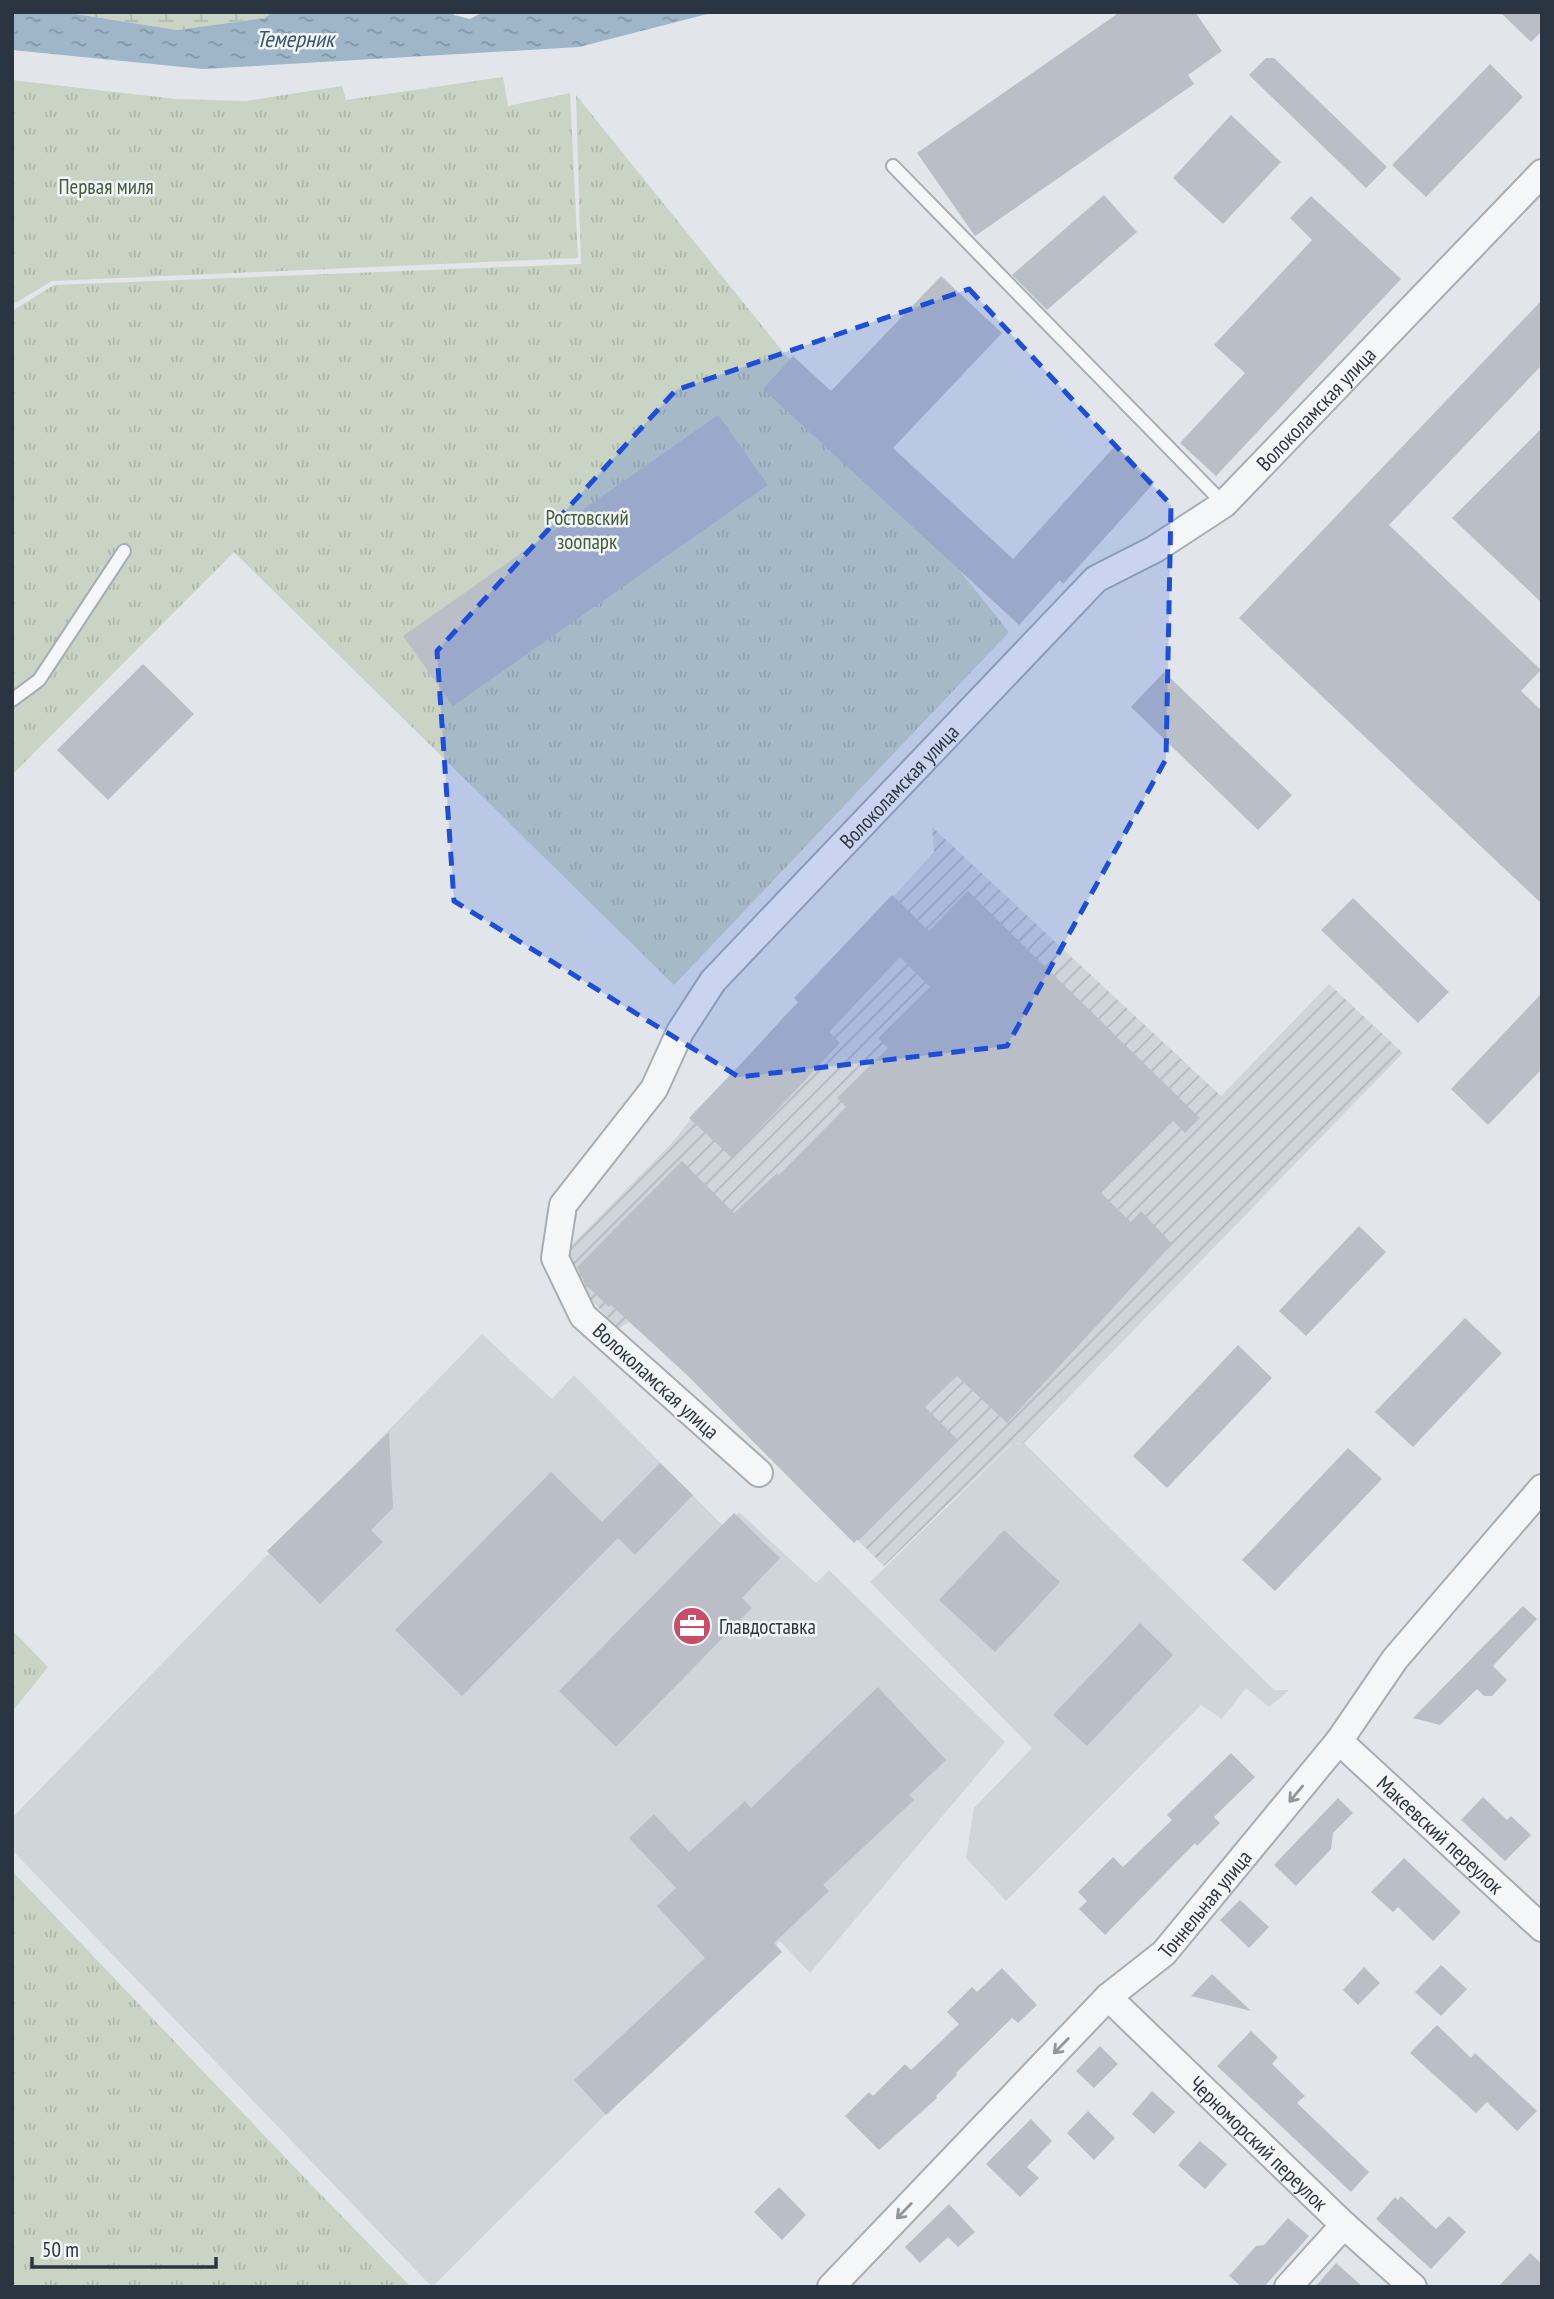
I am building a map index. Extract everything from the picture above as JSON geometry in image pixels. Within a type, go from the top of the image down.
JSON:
[{"type":"street","name":"Волоколамская улица","points":[[759,1473],[583,1316],[555,1258],[563,1205],[653,1089],[680,1031],[713,981],[1096,579],[1155,549],[1224,504],[1542,173]]},
{"type":"street","name":"Тоннельная улица","points":[[831,2287],[1108,1997],[1164,1953],[1339,1741],[1395,1659],[1542,1488]]},
{"type":"street","name":"Макеевский переулок","points":[[1339,1741],[1542,1928]]},
{"type":"street","name":"Черноморский переулок","points":[[1108,1997],[1413,2287]]},
{"type":"street","points":[[1288,2287],[1345,2225]]},
{"type":"lane","points":[[893,166],[1224,504]]},
{"type":"lane","points":[[12,700],[39,680],[124,551]]},
{"type":"highlighted area","points":[[969,289],[1171,505],[1166,759],[1007,1046],[739,1077],[454,901],[437,651],[676,390]]},
{"type":"shaded area","points":[[932,827],[1221,1096],[1329,984],[1403,1053],[1024,1443],[1011,1444],[884,1566],[694,1378],[629,1322],[618,1329],[556,1261],[671,1144],[934,852]]},
{"type":"shaded area","points":[[482,1334],[552,1399],[574,1375],[725,1528],[739,1512],[816,1583],[829,1570],[1005,1742],[810,1973],[780,1941],[432,2287],[12,1850],[12,1818]]},
{"type":"shaded area","points":[[1024,1443],[1274,1690],[1289,1690],[1269,1707],[1246,1688],[1222,1719],[1201,1705],[1006,1901],[966,1858],[974,1808],[1032,1748],[870,1582],[1012,1444]]},
{"type":"green space","points":[[63,12],[272,12],[265,18],[177,30]]},
{"type":"green space","name":"Первая миля","points":[[503,77],[508,106],[570,93],[578,258],[52,281],[12,305],[12,80],[175,99],[246,101],[342,86],[346,100]]},
{"type":"green space","name":"Ростовский зоопарк","points":[[576,95],[1009,632],[674,985],[234,552],[12,775],[12,311],[54,285],[581,264]]},
{"type":"green space","points":[[12,1630],[48,1667],[12,1712]]},
{"type":"green space","points":[[12,1871],[301,2174],[411,2287],[12,2287]]},
{"type":"water","name":"Темерник","points":[[12,12],[63,12],[177,30],[265,18],[272,12],[452,12],[470,19],[483,12],[715,12],[579,47],[203,69],[12,50]]},
{"type":"building","points":[[1120,12],[1195,12],[1222,51],[1188,75],[1194,84],[975,236],[917,153]]},
{"type":"building","points":[[1500,12],[1542,12],[1542,31],[1531,42]]},
{"type":"building","points":[[1266,58],[1274,58],[1387,167],[1366,188],[1249,75]]},
{"type":"building","points":[[1490,64],[1523,97],[1426,197],[1392,165]]},
{"type":"building","points":[[1231,115],[1281,162],[1223,224],[1173,178]]},
{"type":"building","points":[[1104,195],[1137,232],[1047,310],[1012,275]]},
{"type":"building","points":[[1311,196],[1401,279],[1216,476],[1180,443],[1245,373],[1214,345],[1312,240],[1290,218]]},
{"type":"building","points":[[941,276],[1002,333],[893,448],[1013,559],[1115,446],[1155,482],[1063,584],[1060,580],[1019,625],[763,389],[793,356],[831,391]]},
{"type":"building","points":[[1542,300],[1542,365],[1389,525],[1541,670],[1521,691],[1542,711],[1542,904],[1239,618]]},
{"type":"building","points":[[718,415],[768,485],[453,706],[403,636]]},
{"type":"building","points":[[1542,428],[1542,603],[1452,518]]},
{"type":"building","points":[[143,664],[194,714],[108,800],[57,750]]},
{"type":"building","points":[[1164,672],[1292,795],[1258,830],[1131,707]]},
{"type":"building","points":[[968,891],[1200,1118],[1185,1133],[1172,1120],[1100,1192],[1131,1222],[1141,1211],[1172,1244],[1007,1423],[957,1376],[925,1407],[958,1440],[854,1543],[687,1375],[585,1284],[577,1267],[682,1161],[734,1213],[777,1173],[779,1175],[846,1107],[837,1098],[888,1048],[878,1038],[930,987],[900,957],[829,1032],[840,1043],[732,1158],[689,1118],[799,1003],[794,998],[892,895],[929,931]]},
{"type":"building","points":[[1353,898],[1449,992],[1418,1023],[1321,930]]},
{"type":"building","points":[[1542,993],[1542,1069],[1488,1125],[1451,1089]]},
{"type":"building","points":[[1359,1226],[1386,1252],[1306,1336],[1279,1311]]},
{"type":"building","points":[[1465,1318],[1502,1353],[1413,1447],[1375,1412]]},
{"type":"building","points":[[1238,1345],[1272,1378],[1167,1488],[1133,1456]]},
{"type":"building","points":[[389,1432],[393,1508],[371,1530],[383,1542],[320,1604],[267,1551]]},
{"type":"building","points":[[1348,1448],[1382,1479],[1275,1591],[1242,1560]]},
{"type":"building","points":[[660,1463],[693,1495],[635,1555],[618,1538],[462,1696],[395,1630],[551,1472],[602,1522]]},
{"type":"building","points":[[734,1513],[780,1558],[742,1598],[752,1608],[616,1747],[559,1691]]},
{"type":"building","points":[[1004,1530],[1060,1582],[995,1652],[939,1600]]},
{"type":"building","points":[[1523,1606],[1537,1619],[1493,1666],[1507,1680],[1492,1696],[1484,1696],[1477,1689],[1440,1725],[1413,1718]]},
{"type":"building","points":[[1140,1623],[1173,1655],[1087,1746],[1053,1715]]},
{"type":"building","points":[[878,1687],[946,1760],[909,1795],[914,1800],[823,1885],[829,1891],[774,1943],[782,1952],[606,2115],[574,2080],[705,1958],[657,1906],[676,1888],[629,1838],[654,1814],[689,1852],[745,1801],[751,1808]]},
{"type":"building","points":[[1231,1753],[1255,1777],[1214,1817],[1220,1823],[1197,1846],[1195,1843],[1105,1935],[1079,1909],[1087,1901],[1078,1892],[1113,1857],[1123,1867],[1172,1820],[1167,1815]]},
{"type":"building","points":[[1483,1797],[1507,1820],[1511,1816],[1531,1835],[1505,1861],[1461,1820]]},
{"type":"building","points":[[1338,1798],[1353,1813],[1333,1833],[1331,1849],[1296,1886],[1274,1865]]},
{"type":"building","points":[[1404,1858],[1461,1912],[1433,1941],[1398,1907],[1393,1912],[1371,1892]]},
{"type":"building","points":[[1240,1900],[1269,1927],[1249,1948],[1220,1920]]},
{"type":"building","points":[[1441,1965],[1467,1989],[1441,2016],[1415,1992]]},
{"type":"building","points":[[1364,1967],[1380,1983],[1358,2005],[1343,1990]]},
{"type":"building","points":[[1002,1968],[1037,2005],[1018,2023],[1012,2018],[956,2073],[937,2098],[879,2150],[845,2116],[869,2092],[873,2096],[905,2064],[911,2070],[959,2024],[947,2012],[972,1987],[977,1992]]},
{"type":"building","points":[[1212,1974],[1251,2011],[1191,1996]]},
{"type":"building","points":[[1437,2025],[1471,2058],[1475,2053],[1537,2111],[1517,2131],[1487,2102],[1476,2113],[1410,2053]]},
{"type":"building","points":[[1251,2031],[1278,2057],[1272,2064],[1305,2096],[1297,2103],[1369,2172],[1351,2192],[1217,2066]]},
{"type":"building","points":[[1100,2046],[1118,2064],[1094,2088],[1076,2071]]},
{"type":"building","points":[[1152,2091],[1175,2112],[1154,2134],[1132,2114]]},
{"type":"building","points":[[1088,2111],[1115,2138],[1094,2160],[1067,2133]]},
{"type":"building","points":[[1031,2119],[1052,2141],[1027,2167],[1039,2178],[1020,2197],[986,2164]]},
{"type":"building","points":[[1200,2141],[1227,2164],[1205,2189],[1178,2165]]},
{"type":"building","points":[[779,2187],[806,2215],[782,2240],[754,2212]]},
{"type":"building","points":[[1401,2196],[1436,2229],[1449,2216],[1466,2232],[1431,2269],[1376,2219],[1395,2197],[1398,2200]]},
{"type":"building","points":[[949,2204],[975,2232],[958,2247],[948,2237],[920,2263],[905,2247]]},
{"type":"building","points":[[1288,2218],[1309,2236],[1264,2287],[1242,2287],[1229,2276],[1256,2246],[1264,2245]]},
{"type":"building","points":[[1530,2253],[1542,2264],[1542,2287],[1498,2287]]},
{"type":"building","points":[[1336,2263],[1363,2287],[1315,2287]]},
{"type":"place","name":"Главдоставка","points":[[692,1626]]}]
